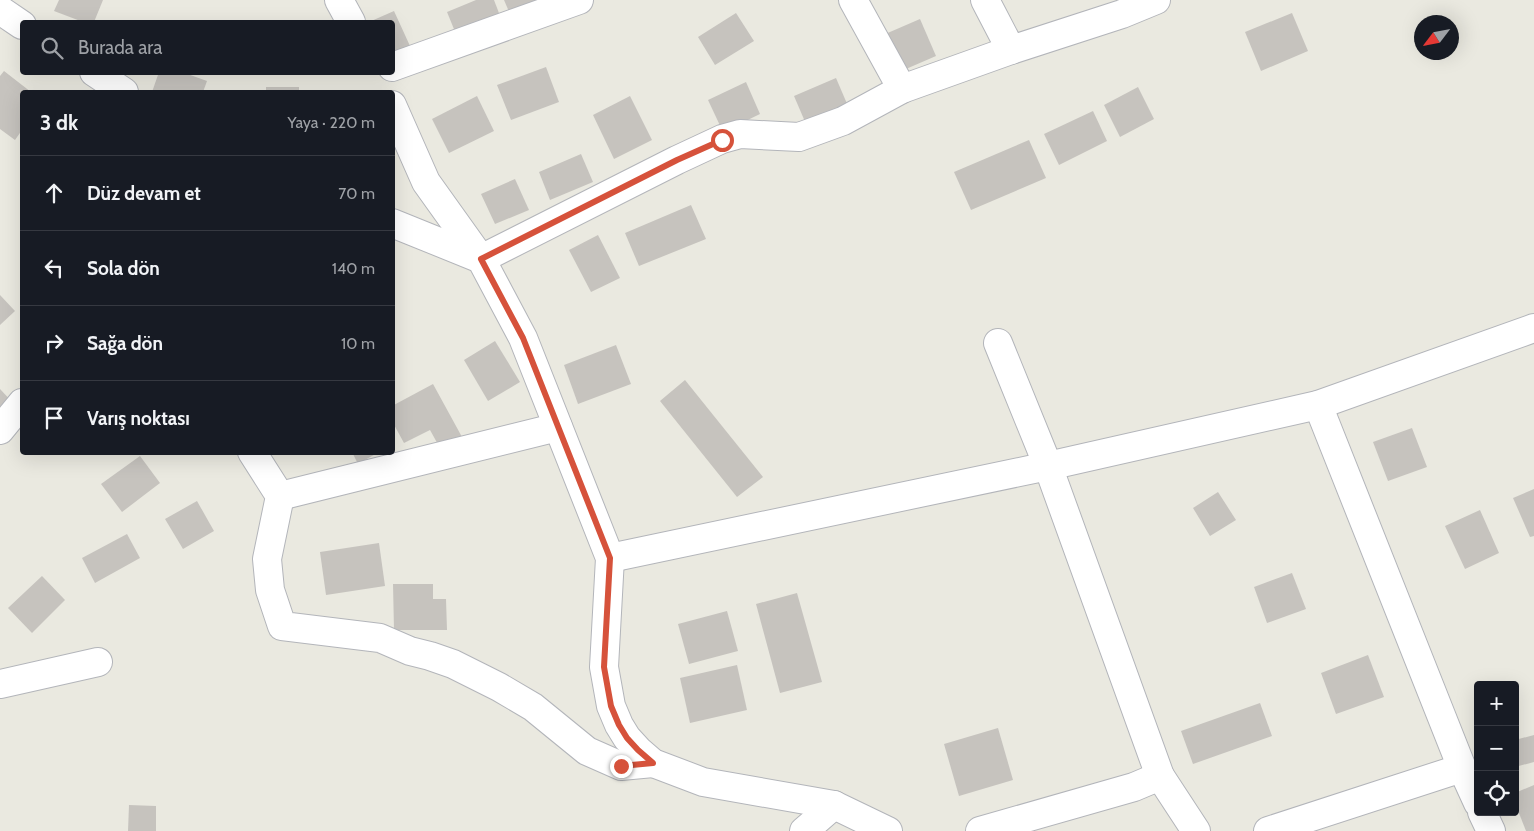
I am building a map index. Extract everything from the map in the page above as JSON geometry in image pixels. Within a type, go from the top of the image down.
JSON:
[{"type":"street","points":[[339,0],[350,20]]},
{"type":"street","points":[[395,66],[579,0]]},
{"type":"street","points":[[853,0],[902,89]]},
{"type":"street","points":[[985,0],[1011,50]]},
{"type":"street","points":[[395,224],[481,259],[677,160],[722,140],[740,134],[799,137],[843,121],[902,89],[1011,50],[1119,7],[1156,0]]},
{"type":"street","points":[[0,10],[20,24]]},
{"type":"street","points":[[98,75],[121,90]]},
{"type":"street","points":[[379,75],[386,90]]},
{"type":"street","points":[[395,112],[426,182],[481,259],[523,338],[610,558],[604,667],[611,706],[627,738],[653,763],[703,782],[834,806],[888,831]]},
{"type":"street","points":[[610,558],[1048,466],[1318,405],[1534,328]]},
{"type":"street","points":[[998,343],[1048,466],[1160,776],[1196,831]]},
{"type":"street","points":[[0,430],[20,405]]},
{"type":"street","points":[[1318,405],[1474,794]]},
{"type":"street","points":[[280,496],[558,427]]},
{"type":"street","points":[[254,455],[280,496],[267,559],[270,590],[282,626],[380,638],[410,651],[445,661],[481,677],[533,707],[587,751],[621,766],[653,763]]},
{"type":"street","points":[[0,684],[98,662]]},
{"type":"street","points":[[1268,831],[1462,768]]},
{"type":"street","points":[[980,831],[1134,788],[1160,776]]},
{"type":"street","points":[[804,831],[834,806]]},
{"type":"street","points":[[1484,816],[1491,831]]},
{"type":"building","points":[[59,0],[103,0],[95,20],[78,20],[54,11]]},
{"type":"building","points":[[476,0],[494,0],[502,21],[458,39],[447,12]]},
{"type":"building","points":[[504,0],[540,0],[513,21]]},
{"type":"building","points":[[394,11],[410,46],[395,53],[395,20],[374,20]]},
{"type":"building","points":[[736,13],[754,41],[715,65],[698,37]]},
{"type":"building","points":[[1292,13],[1308,51],[1261,71],[1245,32]]},
{"type":"building","points":[[920,19],[936,56],[899,72],[883,35]]},
{"type":"building","points":[[546,67],[559,102],[511,120],[497,85]]},
{"type":"building","points":[[4,71],[28,90],[20,90],[20,133],[15,140],[0,129],[0,76]]},
{"type":"building","points":[[158,75],[190,75],[207,81],[204,90],[153,90]]},
{"type":"building","points":[[836,78],[848,106],[806,124],[794,96]]},
{"type":"building","points":[[746,82],[760,114],[723,132],[708,100]]},
{"type":"building","points":[[266,87],[299,87],[299,90],[266,90]]},
{"type":"building","points":[[1138,87],[1154,119],[1120,137],[1104,105]]},
{"type":"building","points":[[477,96],[494,131],[449,153],[432,119]]},
{"type":"building","points":[[630,96],[652,140],[614,159],[593,115]]},
{"type":"building","points":[[1093,111],[1107,141],[1059,165],[1044,134]]},
{"type":"building","points":[[1029,140],[1046,178],[971,210],[954,172]]},
{"type":"building","points":[[581,154],[593,182],[550,200],[539,172]]},
{"type":"building","points":[[515,179],[529,210],[495,224],[481,194]]},
{"type":"building","points":[[691,205],[706,239],[639,266],[625,233]]},
{"type":"building","points":[[598,235],[620,278],[591,292],[569,250]]},
{"type":"building","points":[[0,295],[15,311],[0,325]]},
{"type":"building","points":[[495,341],[520,382],[488,401],[464,360]]},
{"type":"building","points":[[616,345],[631,384],[578,404],[564,365]]},
{"type":"building","points":[[685,380],[763,477],[737,497],[660,401]]},
{"type":"building","points":[[433,384],[462,437],[440,448],[430,430],[404,443],[395,426],[395,404]]},
{"type":"building","points":[[0,389],[15,405],[0,419]]},
{"type":"building","points":[[1412,428],[1427,467],[1388,481],[1373,442]]},
{"type":"building","points":[[354,455],[374,455],[358,464]]},
{"type":"building","points":[[140,456],[160,483],[122,512],[101,484]]},
{"type":"building","points":[[1534,489],[1534,536],[1530,537],[1513,498]]},
{"type":"building","points":[[1218,492],[1236,520],[1210,536],[1193,508]]},
{"type":"building","points":[[197,501],[214,531],[183,549],[165,519]]},
{"type":"building","points":[[1480,510],[1499,553],[1465,569],[1445,526]]},
{"type":"building","points":[[127,534],[140,558],[95,583],[82,558]]},
{"type":"building","points":[[379,543],[385,586],[326,595],[320,552]]},
{"type":"building","points":[[1292,573],[1306,609],[1267,623],[1254,587]]},
{"type":"building","points":[[42,576],[65,600],[32,633],[8,608]]},
{"type":"building","points":[[393,584],[433,584],[433,599],[446,599],[447,630],[394,630]]},
{"type":"building","points":[[797,593],[822,682],[780,693],[756,604]]},
{"type":"building","points":[[727,611],[738,651],[689,664],[678,624]]},
{"type":"building","points":[[1368,655],[1384,697],[1336,714],[1321,673]]},
{"type":"building","points":[[737,665],[747,710],[690,723],[680,678]]},
{"type":"building","points":[[1260,703],[1272,736],[1193,764],[1181,731]]},
{"type":"building","points":[[998,728],[1013,780],[959,796],[944,744]]},
{"type":"building","points":[[1534,735],[1534,762],[1519,766],[1519,739]]},
{"type":"building","points":[[1534,785],[1534,831],[1526,831],[1519,813],[1519,791]]},
{"type":"building","points":[[129,805],[156,806],[156,831],[128,831]]},
{"type":"route","points":[[621,766],[653,763],[627,738],[611,706],[604,667],[610,558],[523,338],[481,259],[677,160],[722,140]]}]
